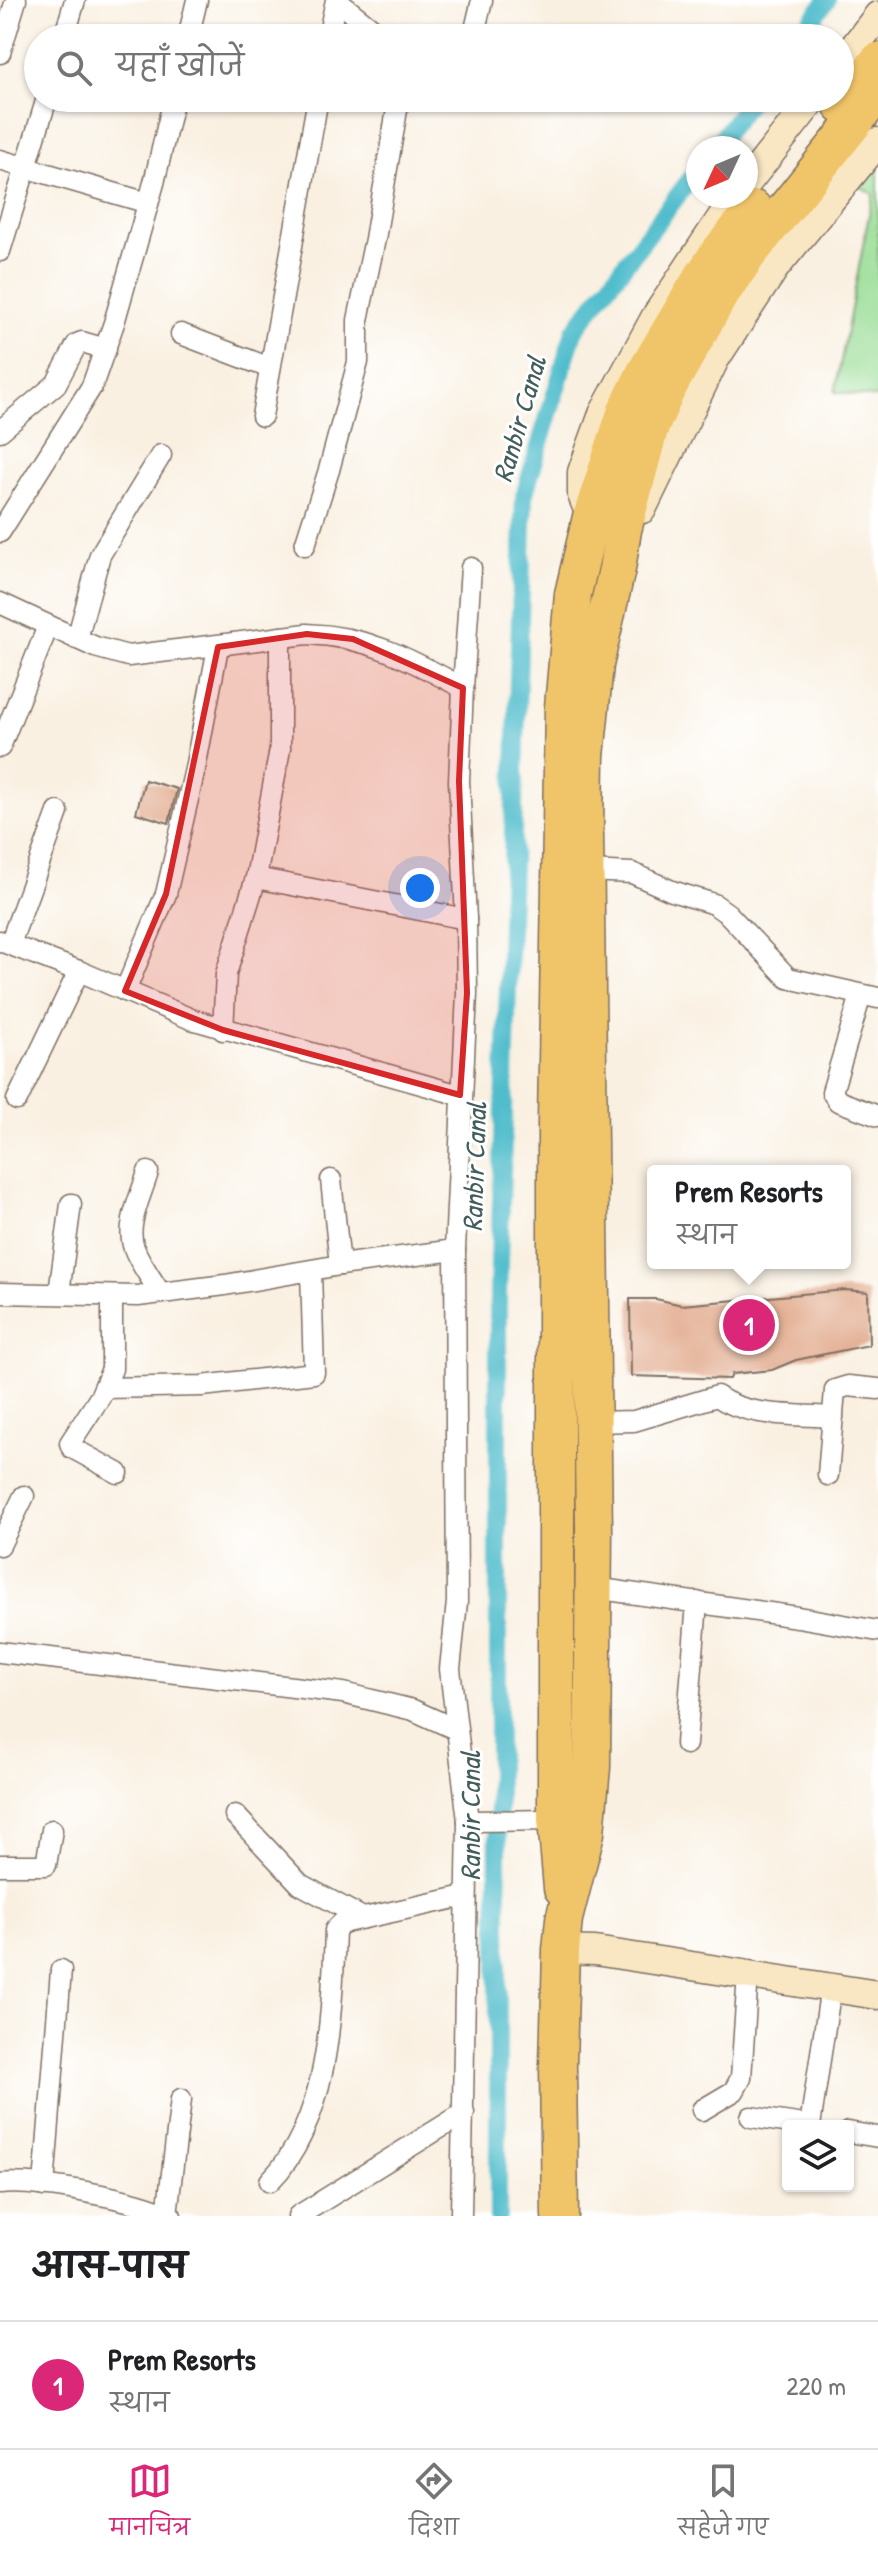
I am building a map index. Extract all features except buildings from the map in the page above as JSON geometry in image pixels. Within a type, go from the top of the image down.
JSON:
[{"type":"highway","points":[[854,90],[878,61]]},
{"type":"highway","points":[[563,1934],[590,1805],[594,1588],[586,756],[589,706],[598,652],[623,530],[650,429],[688,351],[719,297],[749,254],[878,93]]},
{"type":"highway","points":[[560,2216],[558,2066],[563,1934],[556,1820],[556,1137],[563,707],[573,594],[591,517],[625,413],[652,361],[695,288],[726,244],[836,112]]},
{"type":"street","points":[[0,53],[16,0]]},
{"type":"street","points":[[68,24],[75,0]]},
{"type":"street","points":[[191,24],[197,0]]},
{"type":"street","points":[[331,24],[336,0],[366,24]]},
{"type":"street","points":[[476,24],[482,0]]},
{"type":"street","points":[[854,47],[878,16]]},
{"type":"street","points":[[0,251],[43,112]]},
{"type":"street","points":[[0,532],[92,386],[106,349],[148,203],[171,112]]},
{"type":"street","points":[[262,416],[316,112]]},
{"type":"street","points":[[305,545],[358,362],[358,320],[397,112]]},
{"type":"street","points":[[758,169],[803,112]]},
{"type":"street","points":[[617,569],[648,494],[715,359],[774,269],[878,142]]},
{"type":"street","points":[[0,160],[148,203]]},
{"type":"street","points":[[591,517],[582,495],[582,472],[603,414],[656,316],[728,208]]},
{"type":"street","points":[[181,334],[270,368]]},
{"type":"street","points":[[0,431],[56,384],[77,344],[82,342],[106,349]]},
{"type":"street","points":[[77,639],[100,555],[161,455]]},
{"type":"street","points":[[461,2216],[465,1896],[477,1821],[455,1729],[450,1669],[457,1602],[455,1250],[467,993],[459,781],[471,568]]},
{"type":"street","points":[[0,604],[113,654],[128,656],[218,647],[307,634],[353,639],[406,657],[463,688]]},
{"type":"street","points":[[0,747],[48,626]]},
{"type":"street","points":[[223,1030],[226,974],[256,878],[280,749],[280,637]]},
{"type":"street","points":[[125,991],[166,894],[195,769],[218,647]]},
{"type":"street","points":[[58,812],[5,942],[223,1030],[460,1095]]},
{"type":"street","points":[[586,871],[632,873],[672,891],[714,904],[728,914],[788,978],[869,997],[832,1092],[838,1101],[878,1116]]},
{"type":"street","points":[[256,878],[466,919]]},
{"type":"street","points":[[17,1100],[79,971]]},
{"type":"street","points":[[148,1172],[131,1239],[135,1252],[160,1293]]},
{"type":"street","points":[[331,1180],[340,1265]]},
{"type":"street","points":[[59,1293],[71,1204]]},
{"type":"street","points":[[0,1293],[112,1296],[160,1293],[455,1250]]},
{"type":"street","points":[[105,1388],[202,1386],[314,1373],[311,1271]]},
{"type":"street","points":[[112,1296],[112,1369],[105,1388],[70,1443],[72,1448],[118,1473]]},
{"type":"street","points":[[828,1475],[837,1388],[878,1389]]},
{"type":"street","points":[[593,1422],[634,1421],[717,1396],[727,1403],[749,1409],[833,1417]]},
{"type":"street","points":[[0,1545],[24,1496]]},
{"type":"street","points":[[594,1588],[878,1631]]},
{"type":"street","points":[[686,1744],[697,1602]]},
{"type":"street","points":[[0,1652],[343,1693],[413,1710],[455,1729]]},
{"type":"street","points":[[235,1815],[300,1884],[363,1918]]},
{"type":"street","points":[[477,1821],[556,1820]]},
{"type":"street","points":[[0,1865],[46,1865],[52,1830]]},
{"type":"street","points":[[270,2181],[287,2160],[309,2117],[323,2062],[332,2000],[335,1930],[342,1923],[465,1896]]},
{"type":"street","points":[[563,1934],[595,1951],[878,1995]]},
{"type":"street","points":[[44,2186],[61,1970]]},
{"type":"street","points":[[702,2110],[734,2091],[741,2078],[748,1974]]},
{"type":"street","points":[[811,2120],[831,1987]]},
{"type":"street","points":[[0,2184],[44,2186],[139,2204],[169,2215],[181,2099]]},
{"type":"street","points":[[298,2216],[464,2113]]},
{"type":"street","points":[[751,2117],[782,2122]]},
{"type":"street","points":[[854,2133],[878,2137]]},
{"type":"highlighted area","points":[[307,634],[353,639],[463,688],[459,781],[467,993],[460,1095],[223,1030],[125,991],[166,894],[218,647]]},
{"type":"green space","points":[[878,101],[878,398],[835,392],[873,194],[834,172]]},
{"type":"waterway","name":"Ranbir Canal","points":[[809,24],[827,0]]},
{"type":"waterway","name":"Ranbir Canal","points":[[723,136],[741,112]]},
{"type":"waterway","name":"Ranbir Canal","points":[[498,2216],[498,1294],[524,496],[574,331],[686,185]]},
{"type":"place","name":"Prem Resorts","points":[[749,1325]]}]
